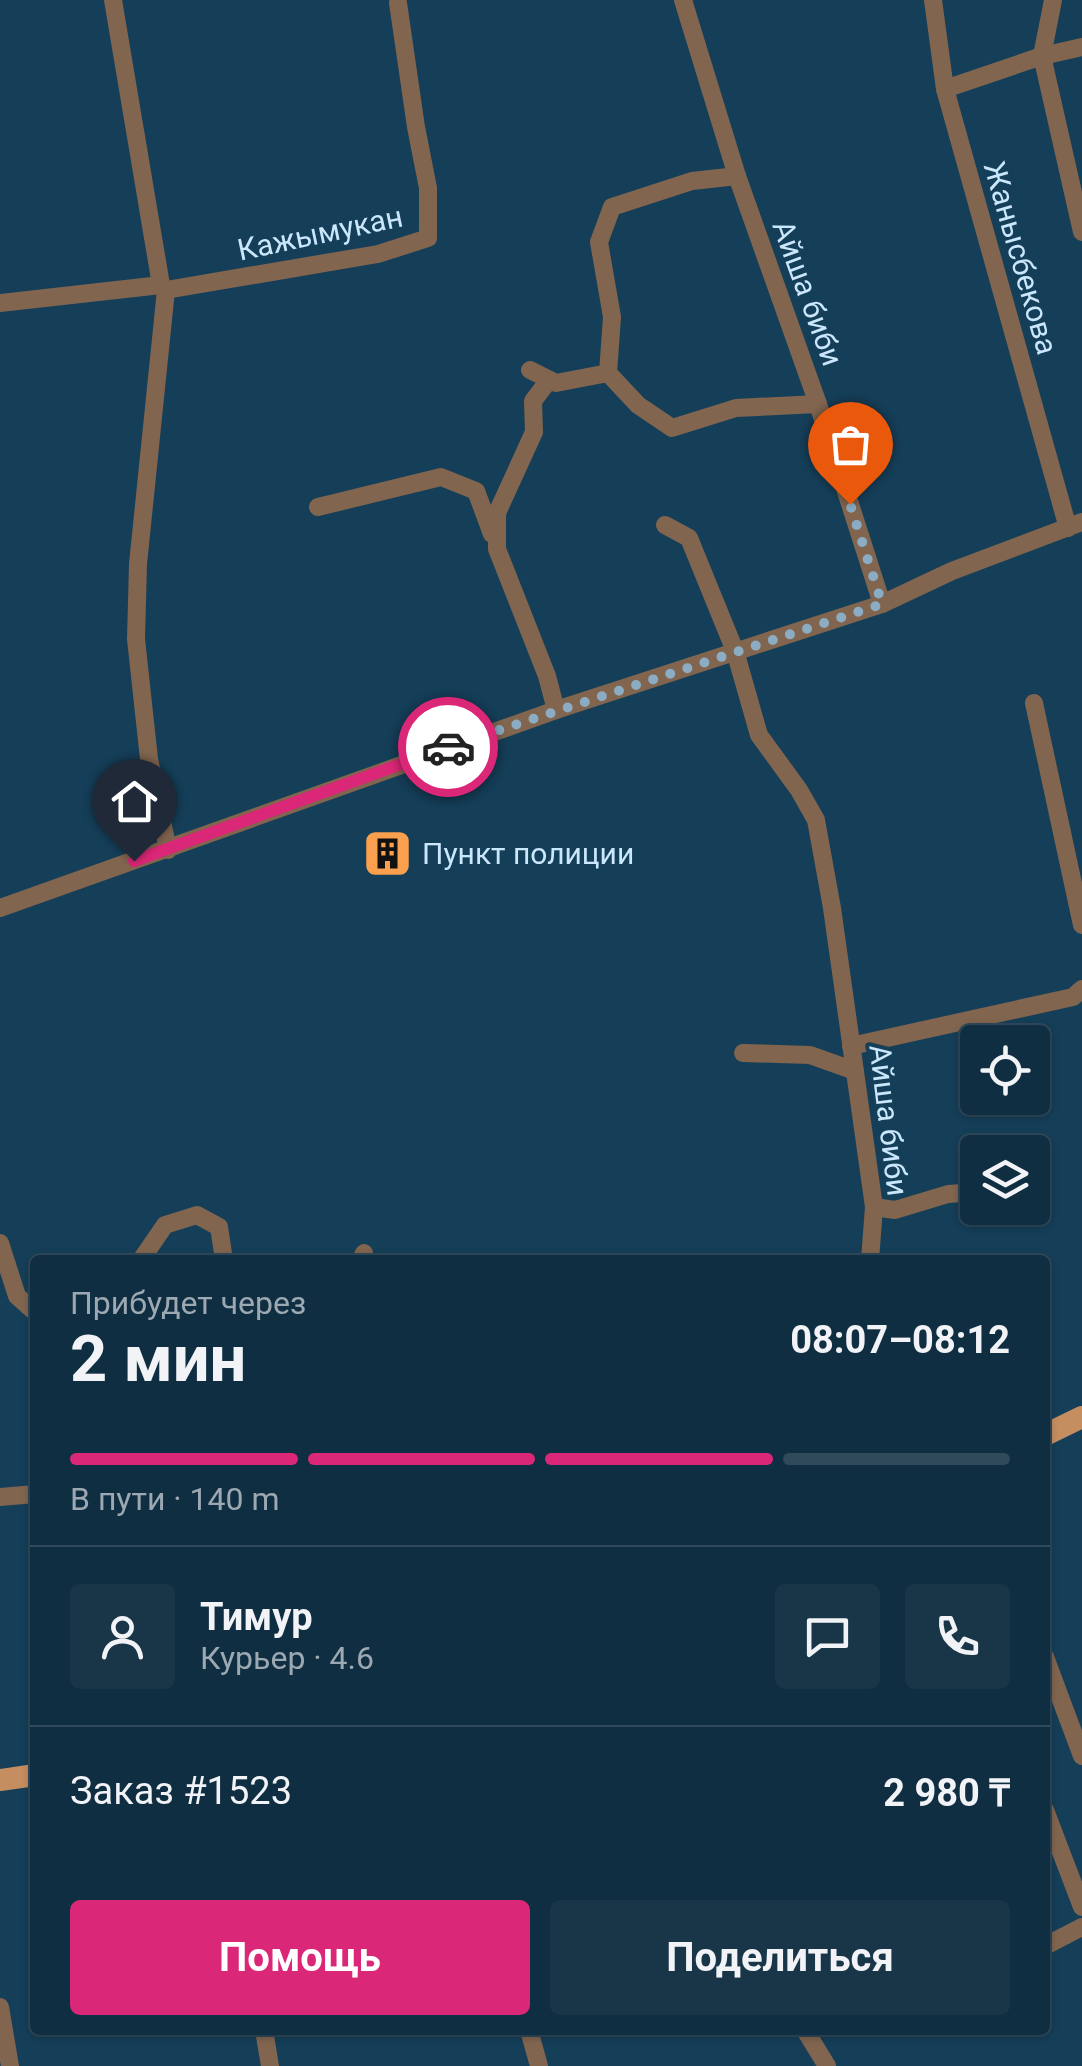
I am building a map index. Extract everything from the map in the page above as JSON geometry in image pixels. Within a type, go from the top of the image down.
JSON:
[{"type":"main road","points":[[1050,1433],[1082,1417]]},
{"type":"main road","points":[[0,1780],[30,1776]]},
{"type":"street","points":[[113,0],[164,288],[138,564],[136,638],[149,759],[168,850]]},
{"type":"street","name":"Айша биби","points":[[683,0],[737,176],[818,404],[882,604]]},
{"type":"street","name":"Жанысбекова","points":[[932,0],[945,89],[1075,525]]},
{"type":"street","points":[[1053,0],[1042,56],[1082,232]]},
{"type":"street","name":"Кажымукан","points":[[164,288],[378,254],[428,238],[428,188],[398,2]]},
{"type":"street","points":[[945,89],[1042,56],[1082,47]]},
{"type":"street","points":[[737,176],[692,180],[612,207],[599,242],[612,318],[608,373],[638,404],[672,428],[736,408],[818,404]]},
{"type":"street","points":[[0,303],[164,288]]},
{"type":"street","points":[[530,370],[556,383],[608,373]]},
{"type":"street","points":[[497,549],[497,513],[534,432],[533,401],[549,380]]},
{"type":"street","points":[[318,508],[441,477],[476,491],[547,676],[556,710]]},
{"type":"street","name":"Айша биби","points":[[665,525],[688,538],[735,651],[759,735],[816,820],[874,1207],[870,1255]]},
{"type":"street","points":[[0,908],[420,756],[882,604],[952,572],[1075,525]]},
{"type":"street","points":[[1034,704],[1082,925]]},
{"type":"street","points":[[851,1046],[1073,997],[1082,989]]},
{"type":"street","points":[[743,1053],[810,1055],[855,1071]]},
{"type":"street","points":[[874,1207],[895,1210],[960,1193]]},
{"type":"street","points":[[145,1255],[166,1226],[197,1215],[218,1228],[223,1255]]},
{"type":"street","points":[[0,1243],[17,1296],[30,1308]]},
{"type":"street","points":[[0,1497],[30,1494]]},
{"type":"street","points":[[1050,1670],[1082,1756]]},
{"type":"street","points":[[1050,1823],[1082,1906]]},
{"type":"street","points":[[1050,1943],[1082,1927]]},
{"type":"street","points":[[0,2007],[10,2066]]},
{"type":"street","points":[[265,2035],[270,2066]]},
{"type":"street","points":[[530,2035],[539,2066]]},
{"type":"street","points":[[807,2035],[826,2066]]},
{"type":"way so far","points":[[448,747],[882,604],[850,504]]},
{"type":"place","name":"Пункт полиции","points":[[387,853]]},
{"type":"route","points":[[134,861],[448,747]]}]
